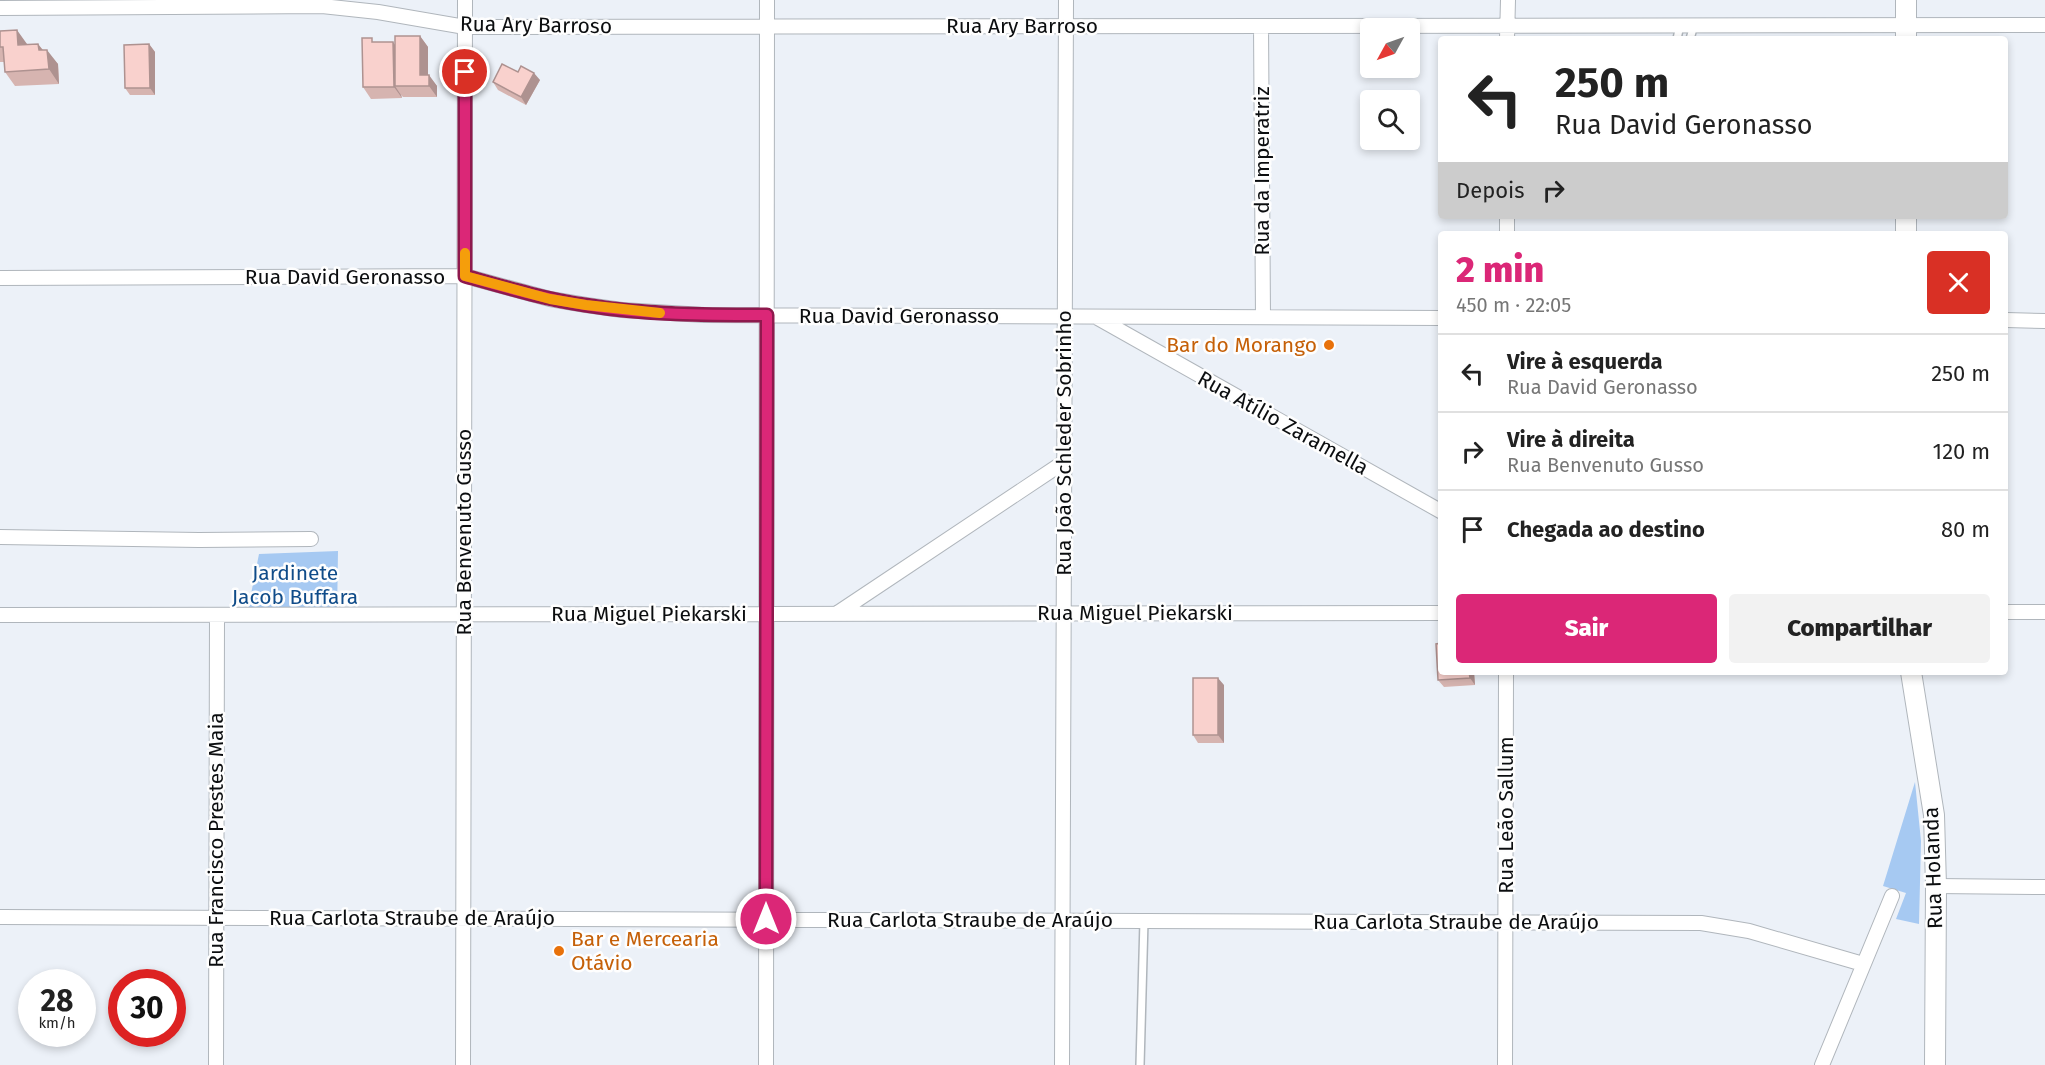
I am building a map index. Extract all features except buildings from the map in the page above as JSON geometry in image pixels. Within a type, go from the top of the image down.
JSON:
[{"type":"main road","points":[[1906,0],[1906,32]]},
{"type":"main road","name":"Rua Holanda","points":[[1911,675],[1934,815],[1935,1065]]},
{"type":"street","name":"Rua Benvenuto Gusso","points":[[463,1065],[465,0]]},
{"type":"street","points":[[766,1065],[767,0]]},
{"type":"street","name":"Rua João Schleder Sobrinho","points":[[1062,1065],[1065,0]]},
{"type":"street","points":[[1508,0],[1508,32]]},
{"type":"street","name":"Rua Ary Barroso","points":[[0,8],[212,3],[322,6],[349,8],[465,27],[1262,26],[1508,32],[1906,32],[2045,25]]},
{"type":"street","name":"Rua da Imperatriz","points":[[1262,26],[1263,317]]},
{"type":"street","name":"Rua David Geronasso","points":[[0,278],[465,276],[550,299],[664,313],[1438,318]]},
{"type":"street","name":"Rua Atílio Zaramella","points":[[1094,316],[1438,511]]},
{"type":"street","points":[[2008,320],[2045,321]]},
{"type":"street","points":[[836,614],[1064,462]]},
{"type":"street","points":[[0,537],[199,540],[311,538]]},
{"type":"street","points":[[2008,612],[2045,612]]},
{"type":"street","name":"Rua Miguel Piekarski","points":[[0,615],[1438,613]]},
{"type":"street","name":"Rua Francisco Prestes Maia","points":[[216,1065],[217,615]]},
{"type":"street","name":"Rua Leão Sallum","points":[[1505,1065],[1506,675]]},
{"type":"street","points":[[1936,886],[2045,887]]},
{"type":"street","points":[[1822,1065],[1892,896]]},
{"type":"street","name":"Rua Carlota Straube de Araújo","points":[[0,916],[1701,923],[1726,926],[1863,964]]},
{"type":"lane","points":[[1140,1065],[1144,921]]},
{"type":"green space","name":"Jardinete Jacob Buffara","points":[[338,551],[337,617],[246,619],[259,554]]},
{"type":"green space","points":[[1915,782],[1921,841],[1919,924],[1896,919],[1906,893],[1883,886]]},
{"type":"slow traffic","points":[[465,253],[465,276],[550,299],[621,310],[660,313]]},
{"type":"place","name":"Bar do Morango","points":[[1329,345]]},
{"type":"place","name":"Bar e Mercearia Otávio","points":[[559,951]]},
{"type":"route","points":[[465,72],[465,276],[550,299],[621,310],[704,315],[767,315],[766,919]]}]
